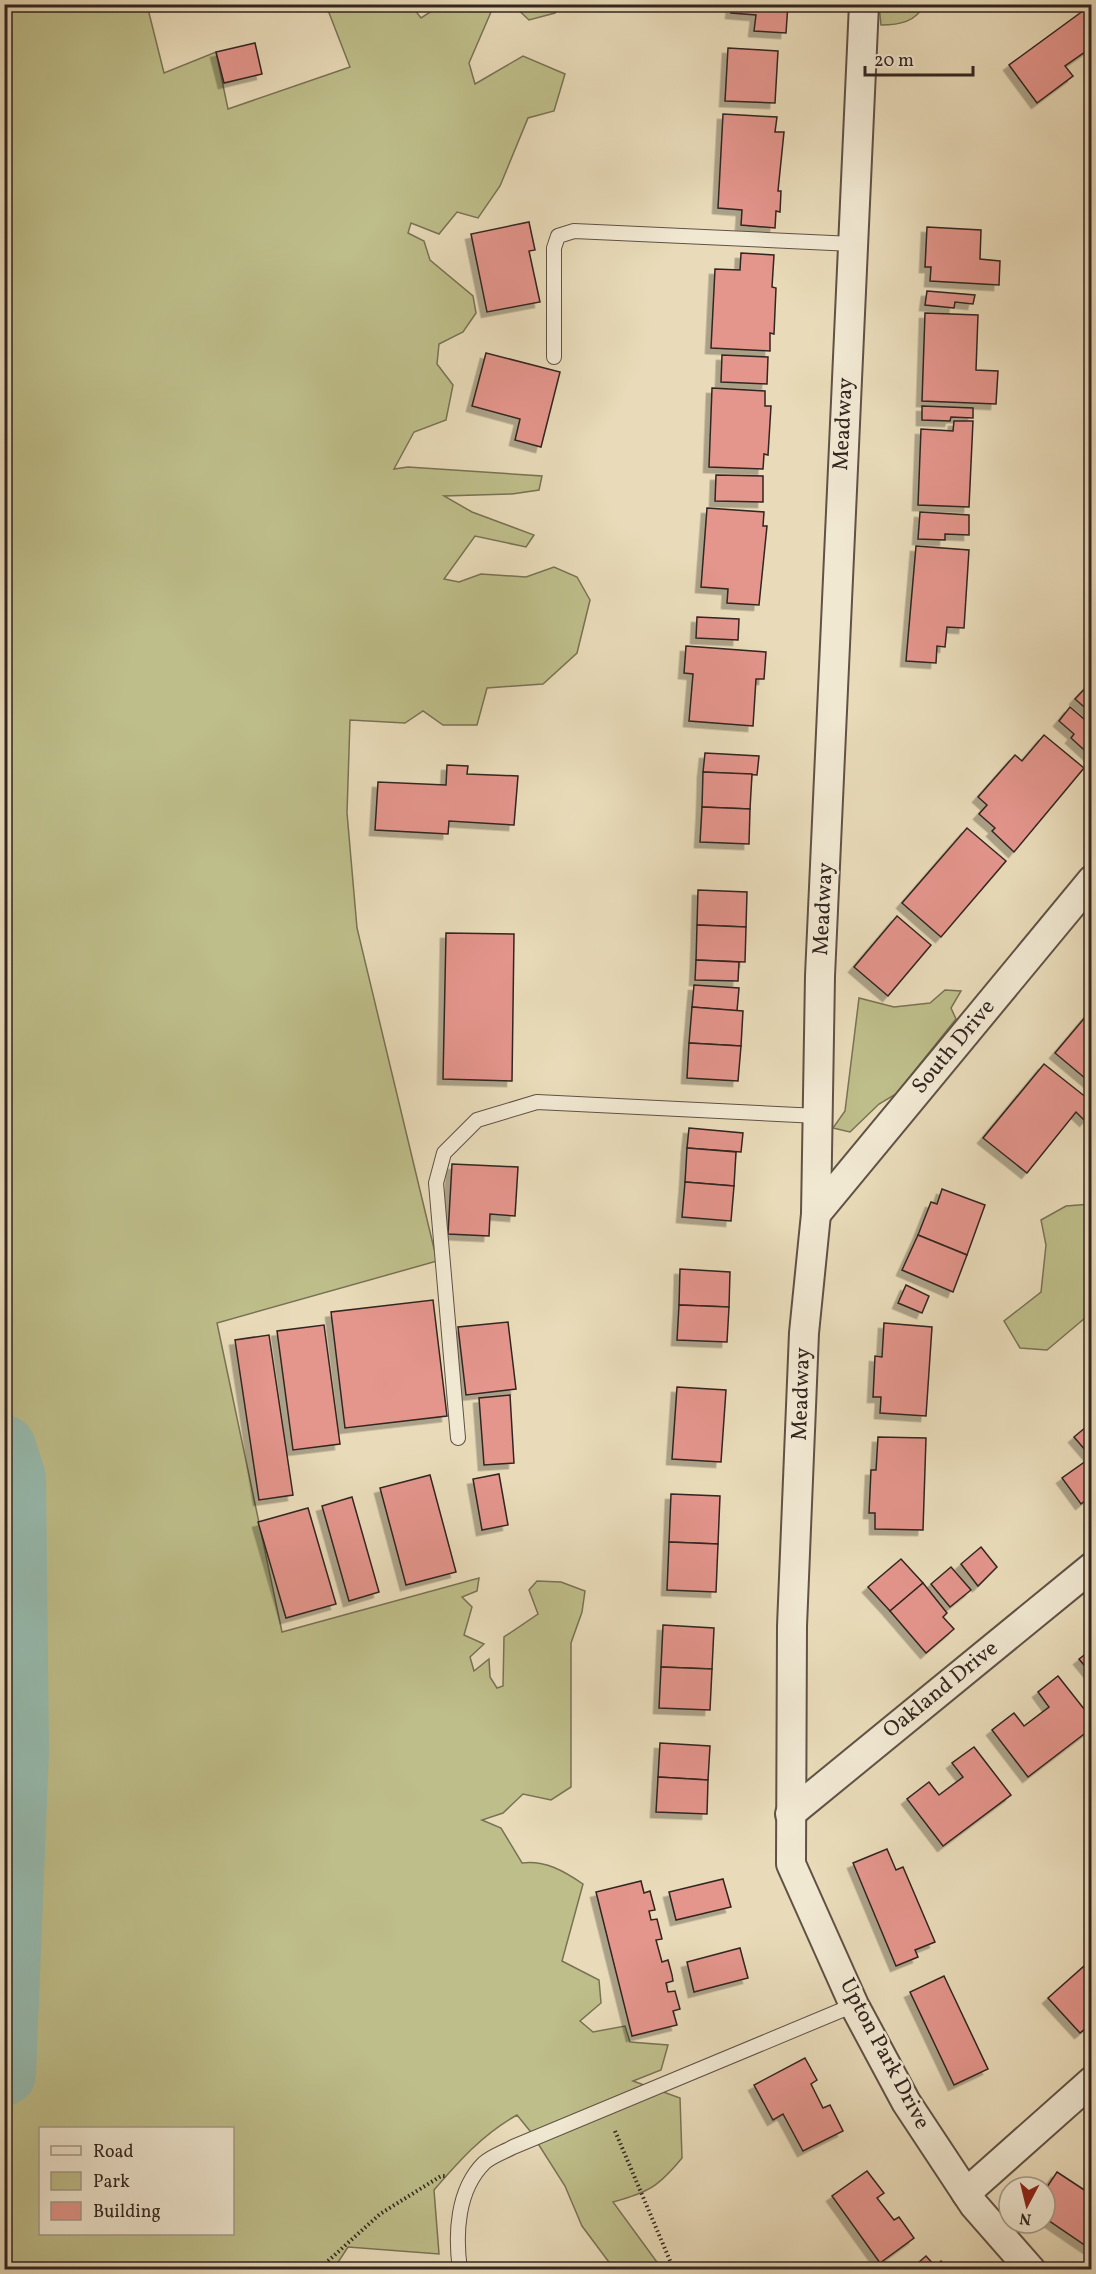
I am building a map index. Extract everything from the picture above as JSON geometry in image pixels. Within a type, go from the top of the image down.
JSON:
[{"type":"street","name":"Meadway","points":[[789,1814],[792,1626],[804,1333],[816,1214],[820,976],[864,4]]},
{"type":"street","name":"South Drive","points":[[816,1214],[1092,880]]},
{"type":"street","name":"Oakland Drive","points":[[789,1814],[1092,1567]]},
{"type":"street","name":"Upton Park Drive","points":[[789,1814],[791,1864],[854,2005],[906,2102],[966,2193],[1031,2270]]},
{"type":"street","points":[[966,2193],[1092,2081]]},
{"type":"lane","points":[[554,357],[554,248],[558,236],[574,231],[854,244]]},
{"type":"lane","points":[[458,1438],[436,1183],[444,1153],[477,1120],[537,1102],[818,1116]]},
{"type":"lane","points":[[460,2270],[456,2244],[461,2210],[470,2181],[486,2162],[513,2147],[854,2005]]},
{"type":"path","points":[[605,2108],[674,2270]]},
{"type":"path","points":[[318,2270],[380,2214],[441,2176],[470,2181]]},
{"type":"green space","points":[[879,4],[924,5],[912,19],[881,25]]},
{"type":"green space","points":[[5,5],[147,5],[164,73],[216,52],[228,109],[350,67],[326,5],[411,5],[421,18],[441,5],[494,5],[469,63],[475,84],[523,56],[565,74],[554,111],[528,118],[500,186],[478,218],[457,212],[439,234],[411,223],[408,233],[424,241],[430,260],[473,296],[476,313],[463,332],[439,344],[437,364],[453,385],[446,420],[414,432],[394,469],[408,467],[542,476],[539,490],[512,494],[444,496],[472,512],[534,535],[526,547],[475,536],[444,579],[459,582],[481,574],[526,577],[554,567],[577,577],[590,600],[577,653],[543,684],[487,688],[477,725],[443,725],[423,711],[405,723],[350,720],[347,813],[357,928],[437,1261],[217,1323],[282,1632],[479,1578],[477,1591],[462,1597],[472,1607],[464,1635],[484,1644],[470,1657],[474,1671],[489,1659],[490,1677],[497,1688],[503,1686],[504,1637],[538,1614],[529,1590],[537,1581],[561,1582],[585,1591],[582,1612],[571,1643],[571,1787],[551,1800],[523,1794],[503,1813],[482,1820],[501,1828],[522,1863],[546,1865],[583,1884],[562,1961],[599,1980],[601,2003],[580,2021],[593,2032],[625,2026],[630,2042],[668,2045],[661,2070],[633,2081],[680,2098],[682,2158],[666,2176],[652,2187],[613,2202],[662,2269],[614,2269],[582,2226],[565,2186],[530,2131],[517,2115],[482,2139],[434,2190],[439,2254],[348,2247],[333,2270],[5,2270]]},
{"type":"green space","points":[[513,5],[559,5],[555,13],[529,20]]},
{"type":"green space","points":[[945,990],[961,991],[951,1008],[956,1019],[896,1094],[879,1104],[850,1132],[833,1128],[845,1111],[859,998],[894,1007],[930,1003]]},
{"type":"green space","points":[[1091,1204],[1091,1313],[1047,1350],[1020,1348],[1004,1321],[1041,1292],[1046,1245],[1041,1220],[1066,1206]]},
{"type":"building","points":[[732,4],[788,4],[786,33],[754,31],[756,15],[731,13]]},
{"type":"building","points":[[1087,8],[1092,14],[1092,47],[1065,66],[1073,76],[1037,103],[1009,65]]},
{"type":"building","points":[[255,43],[262,74],[224,83],[216,52]]},
{"type":"building","points":[[728,48],[778,51],[775,103],[725,101]]},
{"type":"building","points":[[723,114],[777,117],[775,132],[784,132],[778,191],[781,191],[780,212],[776,211],[775,228],[741,225],[742,210],[718,208]]},
{"type":"building","points":[[529,222],[535,250],[529,251],[540,302],[487,312],[471,234]]},
{"type":"building","points":[[927,227],[981,230],[980,259],[1000,261],[999,285],[930,281],[931,267],[925,267]]},
{"type":"building","points":[[741,253],[774,255],[772,287],[776,288],[774,334],[770,333],[770,351],[711,348],[715,269],[740,270]]},
{"type":"building","points":[[927,291],[975,295],[973,304],[955,302],[954,308],[925,305]]},
{"type":"building","points":[[925,313],[978,315],[976,370],[998,371],[996,404],[922,401]]},
{"type":"building","points":[[486,353],[560,372],[541,447],[515,440],[520,419],[472,406]]},
{"type":"building","points":[[722,355],[768,357],[767,384],[721,382]]},
{"type":"building","points":[[712,388],[765,391],[765,406],[771,406],[768,455],[764,454],[763,469],[709,467]]},
{"type":"building","points":[[922,406],[973,408],[973,418],[951,417],[950,421],[922,420]]},
{"type":"building","points":[[954,421],[973,421],[969,507],[918,505],[921,429],[953,431]]},
{"type":"building","points":[[716,475],[763,476],[763,502],[715,501]]},
{"type":"building","points":[[707,508],[764,512],[763,526],[767,526],[759,605],[727,603],[728,589],[701,587]]},
{"type":"building","points":[[920,512],[969,515],[969,535],[945,534],[945,540],[918,539]]},
{"type":"building","points":[[916,546],[969,550],[964,628],[947,627],[945,647],[937,646],[936,663],[906,661]]},
{"type":"building","points":[[697,617],[739,619],[738,640],[696,638]]},
{"type":"building","points":[[686,646],[766,652],[764,679],[756,679],[753,726],[689,721],[693,674],[684,673]]},
{"type":"building","points":[[1092,681],[1092,757],[1071,738],[1074,734],[1059,721],[1070,707],[1084,719],[1090,712],[1075,699]]},
{"type":"building","points":[[1044,735],[1084,768],[1014,852],[992,831],[995,828],[979,814],[987,805],[978,797],[1015,755],[1022,761]]},
{"type":"building","points":[[705,753],[759,756],[757,775],[703,772]]},
{"type":"building","points":[[447,765],[468,766],[467,774],[518,776],[514,825],[449,821],[448,834],[375,830],[378,782],[446,785]]},
{"type":"building","points":[[703,772],[752,774],[750,809],[702,807]]},
{"type":"building","points":[[702,807],[750,809],[749,844],[700,842]]},
{"type":"building","points":[[967,828],[1006,861],[941,937],[902,903]]},
{"type":"building","points":[[698,890],[747,892],[746,927],[697,925]]},
{"type":"building","points":[[897,916],[931,945],[888,996],[854,967]]},
{"type":"building","points":[[697,925],[746,927],[745,962],[696,960]]},
{"type":"building","points":[[446,933],[514,934],[512,1081],[443,1079]]},
{"type":"building","points":[[696,960],[739,962],[738,981],[695,980]]},
{"type":"building","points":[[694,985],[739,988],[737,1011],[692,1007]]},
{"type":"building","points":[[692,1007],[743,1011],[741,1046],[689,1043]]},
{"type":"building","points":[[1092,1009],[1092,1084],[1055,1053]]},
{"type":"building","points":[[689,1043],[741,1046],[738,1081],[687,1078]]},
{"type":"building","points":[[1044,1064],[1092,1102],[1092,1113],[1085,1121],[1076,1112],[1027,1173],[983,1138]]},
{"type":"building","points":[[689,1128],[743,1133],[741,1152],[687,1148]]},
{"type":"building","points":[[687,1148],[736,1152],[734,1186],[685,1182]]},
{"type":"building","points":[[452,1164],[518,1167],[515,1216],[490,1214],[489,1236],[448,1234]]},
{"type":"building","points":[[685,1182],[734,1186],[731,1221],[682,1217]]},
{"type":"building","points":[[942,1189],[985,1205],[967,1255],[918,1235],[931,1202],[937,1204]]},
{"type":"building","points":[[918,1235],[967,1255],[953,1292],[902,1270]]},
{"type":"building","points":[[680,1269],[730,1272],[729,1307],[679,1305]]},
{"type":"building","points":[[906,1285],[929,1296],[922,1313],[898,1303]]},
{"type":"building","points":[[433,1300],[447,1416],[345,1428],[331,1312]]},
{"type":"building","points":[[679,1305],[729,1307],[727,1342],[677,1340]]},
{"type":"building","points":[[508,1322],[516,1389],[466,1395],[458,1327]]},
{"type":"building","points":[[884,1323],[932,1327],[926,1416],[880,1413],[881,1397],[873,1397],[875,1356],[882,1357]]},
{"type":"building","points":[[324,1325],[340,1444],[293,1450],[277,1331]]},
{"type":"building","points":[[269,1335],[293,1495],[259,1500],[235,1340]]},
{"type":"building","points":[[677,1387],[726,1390],[721,1462],[672,1459]]},
{"type":"building","points":[[510,1395],[514,1463],[484,1465],[479,1398]]},
{"type":"building","points":[[1092,1422],[1092,1458],[1074,1437]]},
{"type":"building","points":[[878,1437],[926,1438],[923,1530],[875,1529],[875,1513],[869,1513],[871,1470],[876,1470]]},
{"type":"building","points":[[1086,1461],[1092,1467],[1092,1495],[1081,1504],[1062,1478]]},
{"type":"building","points":[[499,1474],[508,1525],[482,1530],[473,1479]]},
{"type":"building","points":[[430,1475],[456,1572],[406,1585],[380,1488]]},
{"type":"building","points":[[671,1494],[720,1496],[718,1544],[669,1542]]},
{"type":"building","points":[[352,1497],[379,1592],[349,1601],[322,1506]]},
{"type":"building","points":[[308,1508],[336,1604],[286,1618],[258,1522]]},
{"type":"building","points":[[669,1542],[718,1544],[716,1592],[667,1590]]},
{"type":"building","points":[[981,1547],[997,1567],[978,1586],[961,1564]]},
{"type":"building","points":[[901,1559],[923,1583],[890,1611],[868,1587]]},
{"type":"building","points":[[951,1567],[971,1590],[950,1607],[931,1584]]},
{"type":"building","points":[[923,1583],[947,1613],[943,1617],[954,1629],[926,1653],[890,1611]]},
{"type":"building","points":[[663,1625],[714,1628],[712,1669],[661,1667]]},
{"type":"building","points":[[1092,1649],[1092,1675],[1079,1659]]},
{"type":"building","points":[[661,1667],[712,1669],[710,1710],[659,1708]]},
{"type":"building","points":[[1058,1676],[1092,1719],[1092,1728],[1028,1777],[992,1730],[1014,1713],[1024,1726],[1049,1707],[1038,1692]]},
{"type":"building","points":[[660,1743],[710,1746],[708,1780],[658,1777]]},
{"type":"building","points":[[974,1747],[1011,1795],[943,1846],[907,1799],[929,1782],[939,1795],[963,1777],[952,1763]]},
{"type":"building","points":[[658,1777],[708,1780],[707,1814],[656,1812]]},
{"type":"building","points":[[887,1849],[896,1870],[903,1867],[935,1942],[915,1950],[918,1957],[896,1966],[853,1863]]},
{"type":"building","points":[[723,1879],[731,1907],[676,1920],[669,1892]]},
{"type":"building","points":[[641,1881],[644,1893],[650,1891],[655,1910],[649,1911],[651,1920],[657,1919],[662,1939],[656,1940],[662,1962],[668,1960],[672,1975],[673,1981],[666,1983],[668,1992],[675,1991],[680,2009],[673,2011],[677,2025],[632,2036],[596,1892]]},
{"type":"building","points":[[740,1948],[748,1978],[694,1992],[687,1962]]},
{"type":"building","points":[[1092,1959],[1092,2023],[1080,2033],[1048,1998]]},
{"type":"building","points":[[944,1976],[988,2069],[954,2085],[910,1992]]},
{"type":"building","points":[[805,2058],[817,2080],[811,2084],[823,2108],[830,2105],[843,2131],[803,2151],[783,2114],[773,2120],[754,2085]]},
{"type":"building","points":[[867,2171],[884,2193],[877,2198],[894,2220],[899,2217],[914,2238],[880,2263],[832,2196]]},
{"type":"building","points":[[1057,2172],[1092,2195],[1092,2250],[1057,2226],[1057,2175],[1055,2175]]},
{"type":"building","points":[[926,2256],[935,2266],[941,2261],[949,2270],[910,2270]]},
{"type":"waterway","points":[[4,1447],[14,1478],[17,1750],[4,2074]]}]
